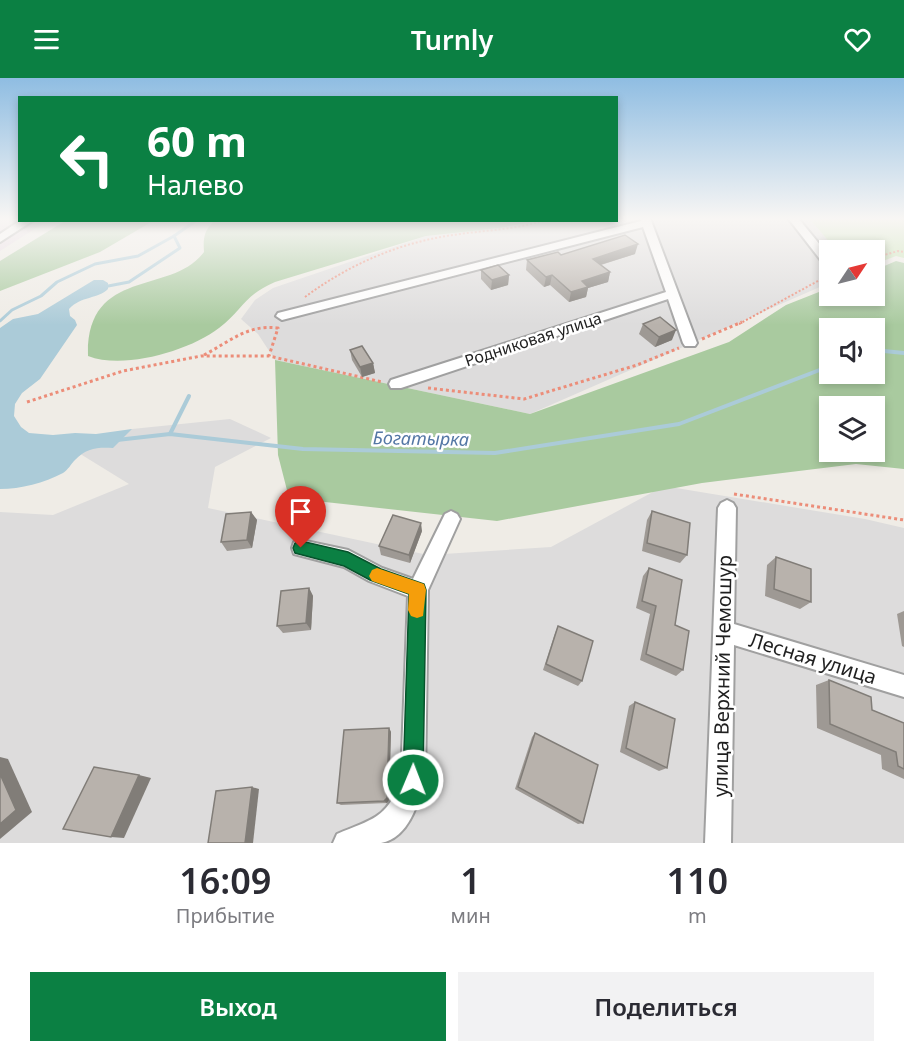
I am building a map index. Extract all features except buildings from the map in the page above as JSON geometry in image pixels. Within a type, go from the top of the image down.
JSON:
[{"type":"street","points":[[282,315],[517,254]]},
{"type":"street","points":[[657,254],[690,343]]},
{"type":"street","name":"Родниковая улица","points":[[396,384],[671,294]]},
{"type":"street","name":"улица Верхний Чемошур","points":[[718,843],[727,508]]},
{"type":"street","points":[[346,843],[388,828],[404,810],[413,780],[418,590],[451,519]]},
{"type":"street","points":[[301,548],[348,560],[376,575],[418,590]]},
{"type":"street","name":"Лесная улица","points":[[722,631],[904,686]]},
{"type":"path","points":[[282,315],[324,282],[364,260],[382,254]]},
{"type":"path","points":[[201,356],[221,347],[244,330],[262,324],[278,328],[269,356]]},
{"type":"path","points":[[727,508],[730,493],[904,520]]},
{"type":"shaded area","points":[[374,254],[819,254],[819,287],[530,414],[275,360],[258,334],[241,319],[255,300],[273,288]]},
{"type":"shaded area","points":[[230,419],[271,438],[215,467],[208,508],[428,555],[551,547],[664,486],[865,519],[904,528],[904,843],[0,843],[0,512],[53,515],[129,484],[69,447],[132,429]]},
{"type":"green space","points":[[12,254],[96,254],[0,291],[0,261]]},
{"type":"green space","points":[[202,254],[368,254],[265,287],[256,292],[219,328],[174,351],[119,361],[88,356],[91,327],[101,308],[115,295],[190,265]]},
{"type":"green space","points":[[885,254],[904,254],[904,258],[896,256],[885,260]]},
{"type":"green space","points":[[896,261],[904,263],[904,469],[856,464],[702,483],[497,521],[289,498],[278,455],[275,360],[530,414],[729,342],[786,305],[819,292],[819,306],[885,306],[885,266]]},
{"type":"water","points":[[94,280],[103,280],[108,283],[108,289],[69,309],[70,316],[77,325],[40,379],[22,393],[15,404],[14,416],[21,427],[29,433],[96,434],[132,429],[113,448],[97,448],[88,451],[56,477],[24,487],[0,489],[0,328],[13,319],[38,314]]},
{"type":"waterway","points":[[0,321],[12,310],[41,296],[57,282],[95,264],[142,254]]},
{"type":"waterway","points":[[103,287],[129,282],[171,254]]},
{"type":"waterway","name":"Богатырка","points":[[885,351],[904,353]]},
{"type":"waterway","name":"Богатырка","points":[[170,434],[303,449],[495,453],[679,424],[819,370]]},
{"type":"waterway","points":[[170,434],[189,396]]},
{"type":"waterway","name":"Богатырка","points":[[117,440],[170,434]]},
{"type":"slow traffic","points":[[377,576],[418,590],[417,610]]},
{"type":"route","points":[[301,548],[348,560],[376,575],[418,590],[414,669],[413,780]]}]
